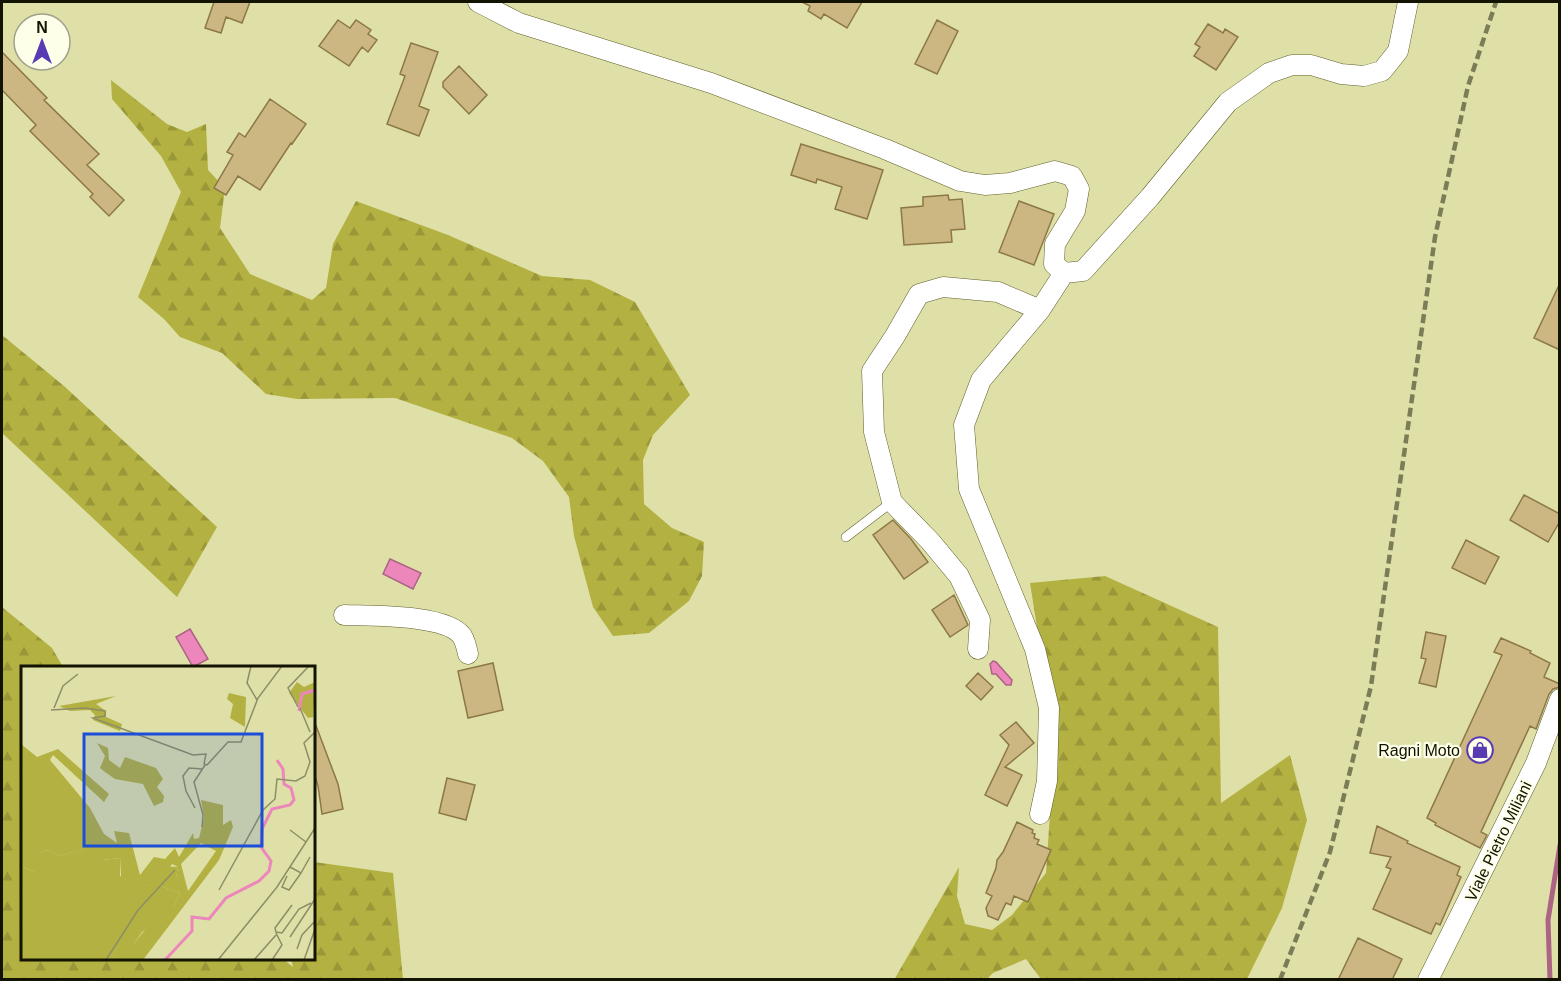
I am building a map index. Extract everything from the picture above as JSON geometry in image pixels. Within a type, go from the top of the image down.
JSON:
[{"type":"street","points":[[478,2],[519,23],[711,83],[885,149],[960,181],[985,185],[1010,183],[1055,171],[1072,176],[1079,189],[1075,211],[1055,244],[1054,264],[1064,273]]},
{"type":"street","points":[[1040,814],[1047,781],[1049,708],[1035,649],[969,489],[964,425],[981,380],[1040,310],[1064,273],[1083,270],[1150,197],[1228,102],[1269,73],[1292,65],[1311,65],[1341,74],[1364,76],[1382,71],[1398,51],[1408,2]]},
{"type":"street","points":[[978,649],[980,620],[959,576],[930,541],[892,502],[874,432],[872,371],[919,294],[942,287],[998,291],[1040,310]]},
{"type":"street","points":[[344,615],[411,616],[447,626],[462,636],[468,654]]},
{"type":"street","name":"Viale Pietro Miliani","points":[[1428,980],[1462,916],[1536,763],[1560,699]]},
{"type":"lane","points":[[846,537],[892,502]]},
{"type":"green space","points":[[111,80],[167,124],[187,132],[206,124],[208,170],[225,188],[220,228],[250,274],[312,300],[326,288],[333,244],[356,201],[448,235],[542,276],[590,280],[635,302],[690,395],[653,435],[643,460],[644,504],[672,528],[704,542],[702,576],[689,601],[649,633],[613,636],[593,607],[574,536],[569,497],[543,461],[512,438],[395,398],[297,399],[266,394],[222,353],[180,337],[164,319],[138,297],[181,192],[161,156],[112,99]]},
{"type":"green space","points":[[2,335],[64,386],[217,527],[177,597],[2,433]]},
{"type":"green space","points":[[1105,576],[1218,627],[1221,803],[1290,755],[1307,820],[1282,908],[1247,979],[1041,979],[1026,959],[993,973],[987,979],[894,980],[959,867],[957,896],[965,924],[992,930],[1012,915],[1046,873],[1055,740],[1030,583]]},
{"type":"green space","points":[[2,607],[52,648],[62,666],[21,666],[21,960],[284,960],[293,967],[291,960],[315,960],[315,862],[393,873],[403,979],[2,979]]},
{"type":"shaded area","points":[[390,559],[421,573],[413,589],[383,574]]},
{"type":"shaded area","points":[[190,629],[208,659],[192,666],[176,637]]},
{"type":"shaded area","points":[[993,661],[1012,680],[1011,685],[1006,685],[996,674],[992,674],[990,664]]},
{"type":"building","points":[[214,2],[250,2],[242,23],[226,17],[221,33],[205,28]]},
{"type":"building","points":[[802,2],[862,2],[847,28],[824,14],[821,19],[808,11],[810,6]]},
{"type":"building","points":[[338,20],[350,28],[356,20],[371,30],[368,34],[377,40],[368,52],[362,47],[349,66],[319,46]]},
{"type":"building","points":[[937,20],[958,31],[937,74],[915,64]]},
{"type":"building","points":[[1208,24],[1223,33],[1225,29],[1238,37],[1216,70],[1194,56],[1200,47],[1195,44]]},
{"type":"building","points":[[411,43],[438,52],[419,106],[429,110],[419,136],[387,124],[405,76],[400,74]]},
{"type":"building","points":[[2,52],[12,62],[12,72],[22,72],[47,98],[44,100],[99,154],[87,165],[124,200],[109,216],[90,197],[93,194],[30,131],[36,125],[2,90]]},
{"type":"building","points":[[459,66],[487,95],[469,114],[443,87],[443,82]]},
{"type":"building","points":[[270,99],[306,124],[260,190],[238,176],[226,195],[214,188],[233,155],[227,152],[239,133],[245,137]]},
{"type":"building","points":[[801,144],[883,170],[867,219],[835,209],[842,187],[817,179],[816,183],[791,175]]},
{"type":"building","points":[[948,195],[949,200],[962,199],[965,229],[951,230],[952,242],[904,245],[901,208],[923,206],[923,197]]},
{"type":"building","points":[[1019,201],[1054,214],[1034,265],[999,252]]},
{"type":"building","points":[[1560,283],[1560,350],[1534,338]]},
{"type":"building","points":[[1524,495],[1560,514],[1560,521],[1548,542],[1510,520]]},
{"type":"building","points":[[893,520],[928,562],[904,579],[873,535]]},
{"type":"building","points":[[1466,540],[1499,557],[1485,584],[1452,568]]},
{"type":"building","points":[[954,595],[968,625],[950,637],[932,610]]},
{"type":"building","points":[[1426,632],[1446,636],[1436,687],[1419,683],[1426,659],[1421,658]]},
{"type":"building","points":[[1501,638],[1531,651],[1530,653],[1550,663],[1544,677],[1560,684],[1560,687],[1553,689],[1549,694],[1536,729],[1530,726],[1481,832],[1487,835],[1480,848],[1435,825],[1436,823],[1427,818],[1502,655],[1494,652]]},
{"type":"building","points":[[493,663],[503,710],[468,718],[458,671]]},
{"type":"building","points":[[978,673],[993,687],[981,700],[966,686]]},
{"type":"building","points":[[1016,722],[1034,743],[1005,767],[1022,775],[1007,806],[985,795],[1009,745],[1000,735]]},
{"type":"building","points":[[315,723],[338,784],[343,809],[322,814],[315,776]]},
{"type":"building","points":[[447,778],[475,785],[466,820],[439,813]]},
{"type":"building","points":[[1017,822],[1033,830],[1034,838],[1039,840],[1037,844],[1051,850],[1028,902],[1014,896],[1011,905],[1006,903],[998,920],[988,916],[986,908],[992,896],[986,893],[997,860]]},
{"type":"building","points":[[1377,826],[1408,841],[1407,843],[1460,867],[1457,875],[1461,877],[1440,925],[1436,923],[1431,934],[1373,909],[1391,869],[1386,867],[1391,857],[1370,853]]},
{"type":"building","points":[[1358,938],[1402,959],[1392,980],[1338,980]]},
{"type":"waterway","points":[[1550,980],[1548,920],[1560,845]]},
{"type":"railway","points":[[1280,980],[1330,852],[1371,686],[1435,237],[1468,86],[1496,2]]},
{"type":"place","name":"Ragni Moto","points":[[1480,750]]}]
